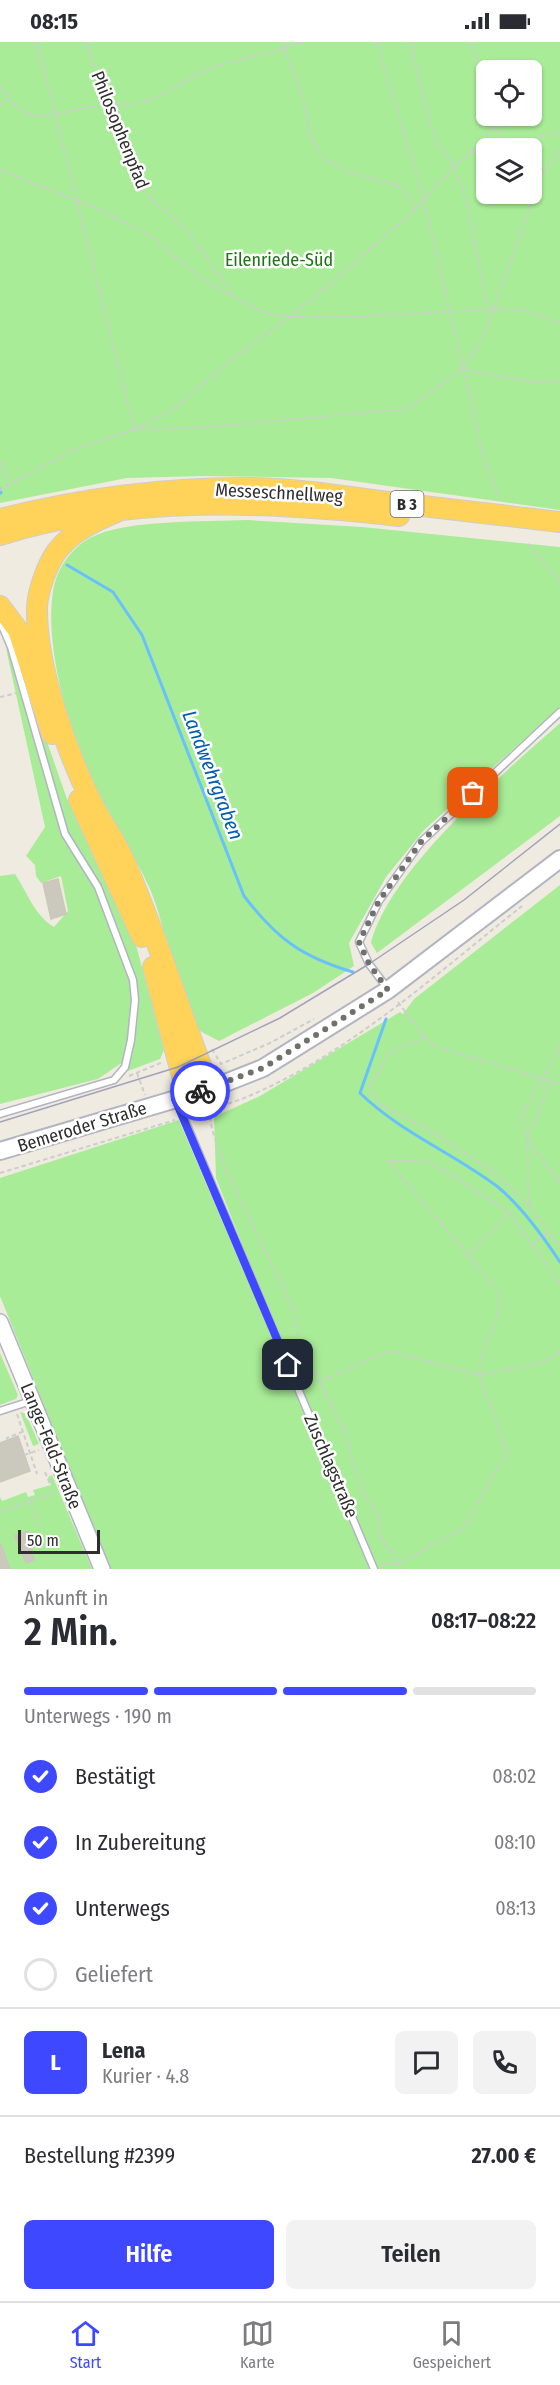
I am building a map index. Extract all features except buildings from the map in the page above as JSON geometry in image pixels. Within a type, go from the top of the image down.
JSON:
[{"type":"highway","name":"Messeschnellweg","points":[[0,519],[54,506],[121,495],[176,489],[253,488],[302,491],[560,522]]},
{"type":"highway","name":"Messeschnellweg","points":[[0,535],[57,520],[175,504],[250,504],[395,516],[560,535]]},
{"type":"highway","points":[[121,510],[89,524],[69,538],[56,552],[49,566],[37,606],[42,646],[60,723],[92,804],[124,858],[144,906],[209,1098]]},
{"type":"highway","points":[[0,606],[18,630],[39,702],[56,745],[92,832],[122,891],[153,964],[181,1097]]},
{"type":"main road","name":"Bemeroder Straße","points":[[0,1151],[181,1097],[209,1098],[263,1068],[388,990],[560,859]]},
{"type":"street","name":"Lange-Feld-Straße","points":[[0,1322],[102,1569]]},
{"type":"lane","points":[[0,621],[11,647],[22,692],[65,834],[98,887],[133,980],[135,1000],[131,1040],[124,1067],[114,1080],[0,1114]]},
{"type":"lane","points":[[388,990],[369,964],[359,942],[379,901],[421,842],[560,711]]},
{"type":"lane","name":"Zuschlagstraße","points":[[181,1097],[183,1118],[373,1566]]},
{"type":"lane","points":[[0,1411],[32,1400]]},
{"type":"path","points":[[37,42],[134,429]]},
{"type":"path","name":"Philosophenpfad","points":[[86,42],[140,188],[188,232],[232,295]]},
{"type":"path","points":[[282,42],[304,105],[310,137],[324,158],[348,172],[399,186],[417,208]]},
{"type":"path","points":[[0,86],[7,99],[30,115],[55,115],[108,105],[129,107],[155,98],[205,70],[303,42]]},
{"type":"path","points":[[377,42],[424,200],[487,469],[500,499]]},
{"type":"path","points":[[411,42],[431,127],[441,148],[454,165],[466,199],[488,309]]},
{"type":"path","points":[[471,42],[477,60]]},
{"type":"path","points":[[0,105],[7,99]]},
{"type":"path","points":[[0,490],[71,451],[134,429],[169,412],[244,350],[292,316],[417,208],[454,165],[496,126],[501,138]]},
{"type":"path","points":[[535,138],[560,133]]},
{"type":"path","points":[[134,429],[193,428],[408,409],[462,369],[483,338],[540,178],[560,149]]},
{"type":"path","points":[[468,154],[476,152]]},
{"type":"path","points":[[0,170],[76,199],[128,224],[152,238],[204,280],[275,316],[366,316],[495,309],[524,310],[560,323]]},
{"type":"path","points":[[462,369],[532,382],[560,381]]},
{"type":"path","points":[[0,461],[9,485]]},
{"type":"path","points":[[528,544],[560,582]]},
{"type":"path","points":[[0,697],[22,692]]},
{"type":"path","points":[[388,990],[425,1038],[436,1047],[560,1084]]},
{"type":"path","points":[[234,1060],[317,1017]]},
{"type":"path","points":[[425,1038],[390,1052],[369,1087],[380,1104],[444,1138],[498,1176],[529,1205],[560,1247]]},
{"type":"path","points":[[529,1205],[527,1139],[521,1114],[544,1078],[560,1044]]},
{"type":"path","points":[[527,1139],[552,1081]]},
{"type":"path","points":[[209,1098],[212,1129],[223,1163],[293,1308],[298,1341],[321,1381],[344,1429],[362,1492],[377,1513],[381,1537],[402,1569]]},
{"type":"path","points":[[0,1173],[183,1118]]},
{"type":"path","points":[[527,1139],[560,1184]]},
{"type":"path","points":[[373,1566],[399,1563],[463,1529],[507,1450],[479,1375],[482,1353],[498,1315],[499,1292],[388,1161],[426,1161],[454,1176],[510,1213],[560,1284]]},
{"type":"path","points":[[468,1255],[510,1213]]},
{"type":"path","points":[[532,1245],[549,1232]]},
{"type":"path","points":[[321,1381],[389,1351],[479,1375],[540,1363],[560,1352]]},
{"type":"path","points":[[14,1406],[37,1474]]},
{"type":"path","points":[[8,1440],[23,1432]]},
{"type":"path","points":[[24,1455],[30,1453]]},
{"type":"path","points":[[45,1472],[50,1484]]},
{"type":"path","points":[[0,1512],[68,1488]]},
{"type":"path","points":[[30,1501],[39,1525]]},
{"type":"green space","name":"Eilenriede-Süd","points":[[0,42],[560,42],[560,510],[331,478],[205,476],[127,478],[0,503]]},
{"type":"green space","points":[[247,520],[362,527],[560,547],[560,707],[424,830],[386,877],[349,943],[354,966],[313,993],[219,1041],[198,1030],[175,971],[150,889],[85,765],[61,690],[52,638],[51,614],[53,592],[61,568],[70,554],[90,538],[124,527],[144,524]]},
{"type":"green space","points":[[5,631],[9,633],[67,799],[102,864],[131,926],[164,1050],[160,1059],[128,1071],[123,1062],[98,1079],[0,1104],[0,876],[15,874],[36,910],[54,927],[68,911],[61,876],[41,883],[36,876],[35,865],[26,856],[45,827],[7,653]]},
{"type":"green space","points":[[560,723],[560,816],[377,953],[371,943],[382,914],[424,854],[451,824],[509,768]]},
{"type":"green space","points":[[560,885],[560,1569],[110,1569],[0,1296],[0,1178],[179,1120],[356,1534],[216,1178],[214,1117],[260,1096],[400,1012],[403,1014],[414,999]]},
{"type":"green space","points":[[0,1353],[18,1395],[16,1399],[0,1405]]},
{"type":"green space","points":[[20,1412],[26,1414],[39,1444],[33,1446]]},
{"type":"green space","points":[[52,1475],[92,1569],[0,1569],[0,1497],[2,1501],[26,1492],[28,1497],[35,1495],[33,1490],[51,1485],[48,1477]]},
{"type":"waterway","name":"Landwehrgraben","points":[[0,489],[1,493]]},
{"type":"waterway","name":"Landwehrgraben","points":[[67,565],[113,592],[142,635],[244,896],[268,924],[292,945],[319,960],[353,972]]},
{"type":"waterway","name":"Landwehrgraben","points":[[386,1019],[360,1093],[409,1131],[498,1187],[532,1222],[560,1262]]},
{"type":"tram line","points":[[0,1122],[178,1067],[280,1018],[369,964],[464,900],[560,824]]},
{"type":"way so far","points":[[200,1091],[263,1068],[309,1042],[388,990],[369,964],[359,942],[379,901],[421,842],[473,793]]},
{"type":"route","points":[[200,1091],[175,1099],[288,1365]]}]
